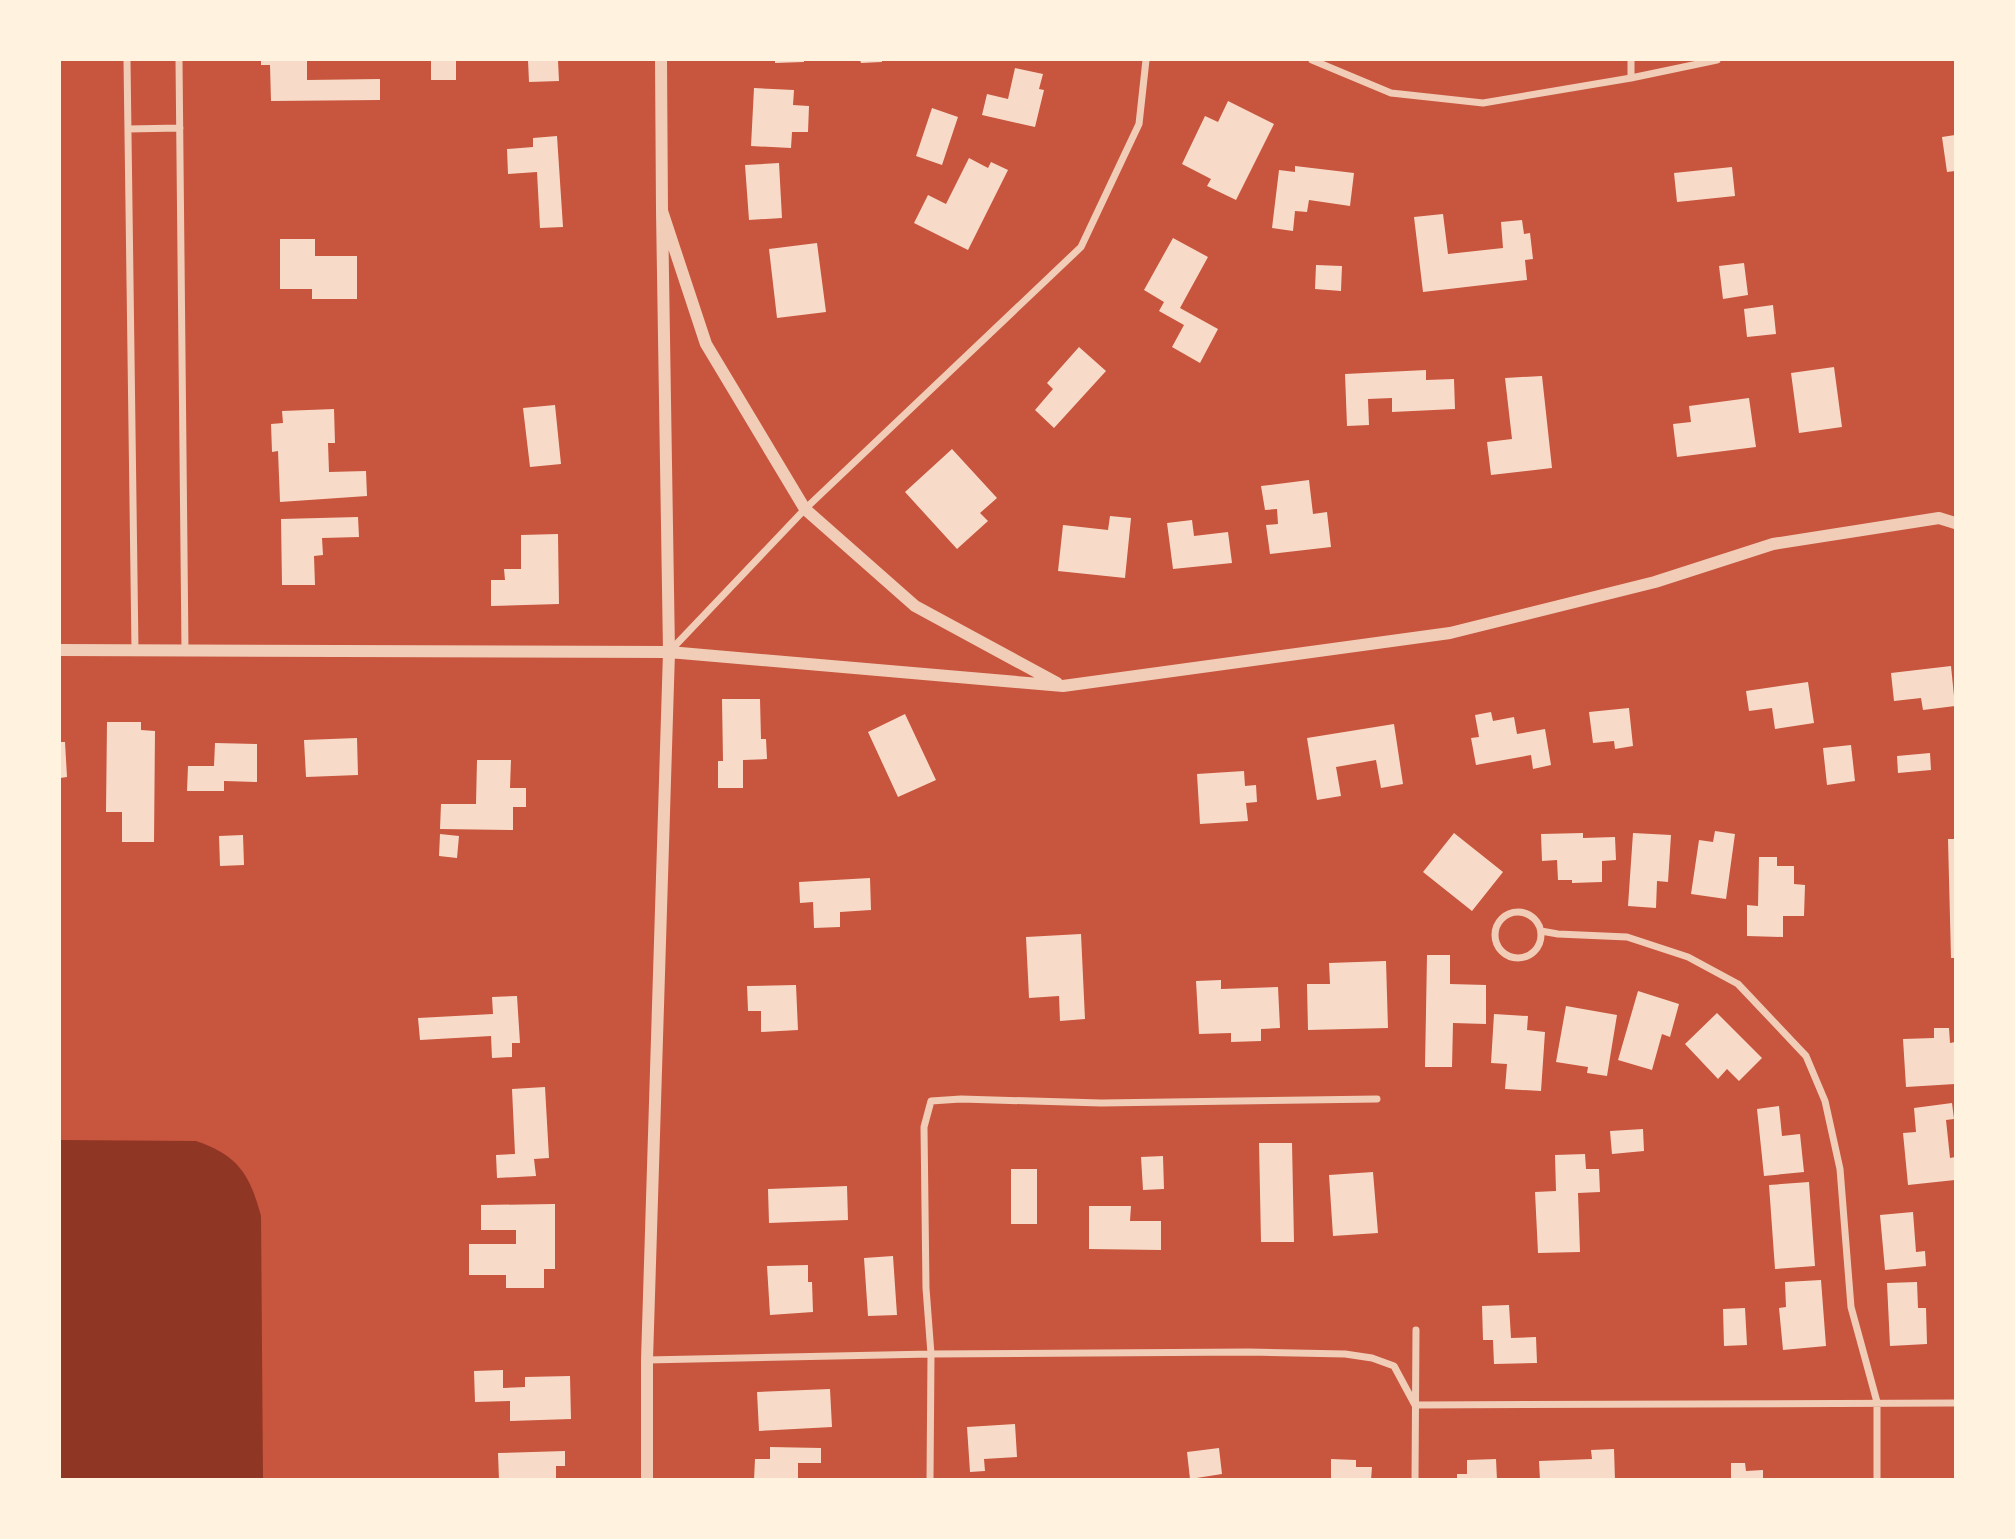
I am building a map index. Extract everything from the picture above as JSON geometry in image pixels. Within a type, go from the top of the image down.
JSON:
[{"type":"street","points":[[127,60],[135,650]]},
{"type":"street","points":[[179,60],[186,650]]},
{"type":"street","points":[[647,1479],[647,1360],[668,652],[661,60]]},
{"type":"street","points":[[668,652],[805,509],[1081,247],[1139,124],[1146,60]]},
{"type":"street","points":[[1312,60],[1391,93],[1483,103],[1632,78],[1717,60]]},
{"type":"street","points":[[1631,60],[1632,78]]},
{"type":"street","points":[[128,129],[180,128]]},
{"type":"street","points":[[662,211],[706,344],[805,509],[915,606],[1063,686]]},
{"type":"street","points":[[60,650],[668,652],[1063,686],[1450,633],[1655,582],[1773,544],[1939,518],[1955,523]]},
{"type":"street","points":[[1519,912],[1534,918],[1541,931],[1539,946],[1521,959],[1506,956],[1495,937],[1495,929],[1504,916],[1519,912]]},
{"type":"street","points":[[1541,931],[1627,937],[1688,957],[1738,984],[1807,1056],[1825,1101],[1837,1155],[1851,1307],[1877,1402],[1877,1479]]},
{"type":"street","points":[[930,1479],[932,1353],[926,1288],[924,1127],[931,1101],[961,1099],[1101,1103],[1377,1099]]},
{"type":"street","points":[[1415,1479],[1416,1330]]},
{"type":"street","points":[[647,1360],[932,1353],[1345,1354],[1371,1358],[1394,1366],[1415,1405]]},
{"type":"street","points":[[1415,1405],[1955,1403]]},
{"type":"shaded area","points":[[60,1140],[196,1141],[232,1160],[247,1178],[261,1216],[263,1479],[60,1479]]},
{"type":"building","points":[[261,60],[307,60],[307,80],[380,79],[380,100],[271,101],[270,65],[261,65]]},
{"type":"building","points":[[431,60],[456,60],[456,80],[431,80]]},
{"type":"building","points":[[528,60],[558,60],[559,81],[529,82]]},
{"type":"building","points":[[775,60],[804,60],[804,62],[775,63]]},
{"type":"building","points":[[860,60],[882,60],[882,62],[861,63]]},
{"type":"building","points":[[1015,68],[1043,74],[1039,89],[1044,90],[1035,127],[982,115],[987,94],[1008,99]]},
{"type":"building","points":[[754,88],[794,90],[793,105],[809,106],[808,132],[792,132],[791,148],[751,146]]},
{"type":"building","points":[[1228,101],[1274,124],[1236,200],[1207,186],[1211,179],[1182,164],[1205,116],[1218,122]]},
{"type":"building","points":[[932,108],[958,117],[942,165],[916,156]]},
{"type":"building","points":[[1955,135],[1955,171],[1947,172],[1942,137]]},
{"type":"building","points":[[557,136],[563,227],[540,228],[537,172],[508,174],[507,149],[533,147],[533,138]]},
{"type":"building","points":[[969,158],[988,168],[991,162],[1008,170],[968,250],[914,223],[928,195],[946,204]]},
{"type":"building","points":[[779,163],[782,218],[749,220],[745,165]]},
{"type":"building","points":[[1295,166],[1354,173],[1350,206],[1309,200],[1307,212],[1295,211],[1293,231],[1272,228],[1279,170],[1295,172]]},
{"type":"building","points":[[1732,167],[1735,196],[1677,202],[1674,173]]},
{"type":"building","points":[[1443,214],[1448,254],[1503,248],[1501,222],[1522,220],[1524,234],[1530,233],[1533,259],[1525,260],[1527,280],[1423,292],[1414,217]]},
{"type":"building","points":[[1173,238],[1208,257],[1180,308],[1218,329],[1200,363],[1172,347],[1184,325],[1159,311],[1164,302],[1144,290]]},
{"type":"building","points":[[280,239],[315,239],[315,256],[357,256],[357,299],[312,299],[312,289],[280,289]]},
{"type":"building","points":[[817,243],[826,312],[777,318],[769,249]]},
{"type":"building","points":[[1744,263],[1748,295],[1723,299],[1719,266]]},
{"type":"building","points":[[1316,265],[1342,266],[1341,291],[1315,289]]},
{"type":"building","points":[[1773,305],[1776,334],[1747,337],[1744,309]]},
{"type":"building","points":[[1079,347],[1106,371],[1054,428],[1035,410],[1053,389],[1047,383]]},
{"type":"building","points":[[1834,367],[1842,427],[1799,433],[1791,373]]},
{"type":"building","points":[[1426,370],[1426,380],[1454,379],[1455,409],[1392,412],[1392,398],[1368,399],[1369,425],[1347,426],[1345,374]]},
{"type":"building","points":[[1542,376],[1552,468],[1491,475],[1487,442],[1512,439],[1505,378]]},
{"type":"building","points":[[1749,398],[1756,447],[1677,457],[1673,424],[1691,422],[1689,406]]},
{"type":"building","points":[[555,405],[561,464],[530,467],[523,408]]},
{"type":"building","points":[[334,409],[335,443],[328,443],[329,472],[366,471],[367,496],[280,502],[278,451],[272,452],[271,424],[283,423],[282,411]]},
{"type":"building","points":[[952,449],[997,498],[980,513],[988,521],[957,549],[905,492]]},
{"type":"building","points":[[1309,480],[1313,514],[1327,512],[1331,547],[1270,554],[1266,525],[1278,524],[1277,509],[1265,510],[1261,486]]},
{"type":"building","points":[[1110,516],[1131,518],[1125,578],[1058,571],[1063,525],[1108,530]]},
{"type":"building","points":[[358,517],[359,537],[322,538],[323,555],[314,556],[315,585],[282,585],[281,519]]},
{"type":"building","points":[[1192,520],[1194,536],[1228,532],[1232,563],[1173,569],[1167,523]]},
{"type":"building","points":[[558,534],[559,604],[491,606],[491,580],[505,580],[504,569],[521,569],[521,535]]},
{"type":"building","points":[[1951,666],[1955,706],[1923,710],[1921,698],[1894,701],[1891,673]]},
{"type":"building","points":[[1808,682],[1814,723],[1775,729],[1772,708],[1749,711],[1746,691]]},
{"type":"building","points":[[722,699],[760,699],[761,739],[766,739],[767,759],[743,760],[743,788],[718,788],[718,761],[723,761]]},
{"type":"building","points":[[1629,708],[1633,746],[1615,749],[1614,741],[1593,743],[1589,712]]},
{"type":"building","points":[[1491,712],[1493,721],[1514,717],[1517,734],[1545,729],[1551,765],[1533,769],[1531,755],[1476,765],[1471,738],[1479,737],[1475,715]]},
{"type":"building","points":[[905,714],[936,780],[898,797],[868,732]]},
{"type":"building","points":[[107,722],[141,722],[141,730],[155,731],[154,842],[122,842],[122,812],[106,812]]},
{"type":"building","points":[[1394,724],[1403,784],[1381,788],[1376,760],[1336,767],[1341,796],[1317,800],[1307,738]]},
{"type":"building","points":[[357,738],[358,775],[306,777],[304,740]]},
{"type":"building","points":[[60,742],[65,742],[67,777],[60,778]]},
{"type":"building","points":[[215,743],[257,744],[257,782],[224,781],[224,791],[187,791],[188,766],[214,766]]},
{"type":"building","points":[[1851,745],[1855,781],[1827,785],[1823,748]]},
{"type":"building","points":[[1930,753],[1931,770],[1898,773],[1897,756]]},
{"type":"building","points":[[477,760],[511,760],[510,788],[526,788],[526,807],[513,807],[513,830],[440,829],[441,804],[476,804]]},
{"type":"building","points":[[1244,771],[1245,786],[1256,785],[1257,802],[1246,803],[1248,821],[1200,824],[1197,774]]},
{"type":"building","points":[[1715,831],[1735,834],[1726,899],[1691,894],[1699,840],[1713,842]]},
{"type":"building","points":[[1454,833],[1503,872],[1472,911],[1423,872]]},
{"type":"building","points":[[1583,833],[1583,838],[1615,837],[1616,860],[1602,861],[1602,882],[1572,883],[1572,880],[1558,880],[1557,860],[1542,861],[1541,834]]},
{"type":"building","points":[[1633,833],[1671,835],[1668,882],[1657,881],[1656,908],[1628,906]]},
{"type":"building","points":[[440,834],[459,836],[457,858],[439,856]]},
{"type":"building","points":[[243,835],[244,865],[220,866],[219,836]]},
{"type":"building","points":[[1948,839],[1955,839],[1955,958],[1951,958]]},
{"type":"building","points":[[1759,857],[1777,857],[1777,866],[1794,866],[1794,884],[1805,885],[1804,916],[1783,916],[1783,937],[1747,936],[1747,905],[1758,906]]},
{"type":"building","points":[[870,878],[871,910],[840,912],[840,927],[814,928],[813,902],[800,903],[799,882]]},
{"type":"building","points":[[1081,934],[1085,1019],[1060,1021],[1059,996],[1029,998],[1026,937]]},
{"type":"building","points":[[1427,955],[1450,955],[1450,984],[1486,985],[1486,1024],[1453,1023],[1452,1067],[1425,1067]]},
{"type":"building","points":[[1386,961],[1388,1028],[1308,1030],[1307,984],[1330,984],[1329,963]]},
{"type":"building","points":[[1221,980],[1221,989],[1278,987],[1280,1028],[1261,1029],[1261,1041],[1231,1042],[1231,1033],[1199,1034],[1196,981]]},
{"type":"building","points":[[796,985],[798,1030],[761,1032],[761,1011],[748,1011],[747,986]]},
{"type":"building","points":[[1638,991],[1679,1004],[1670,1037],[1662,1034],[1652,1070],[1618,1060]]},
{"type":"building","points":[[517,996],[520,1043],[512,1043],[512,1057],[492,1058],[491,1036],[420,1040],[418,1018],[493,1014],[492,997]]},
{"type":"building","points":[[1566,1006],[1617,1015],[1607,1076],[1587,1073],[1588,1067],[1556,1062]]},
{"type":"building","points":[[1717,1013],[1762,1058],[1739,1081],[1727,1069],[1718,1079],[1685,1044]]},
{"type":"building","points":[[1494,1014],[1528,1016],[1527,1030],[1545,1032],[1541,1091],[1505,1089],[1507,1064],[1491,1063]]},
{"type":"building","points":[[1934,1028],[1949,1028],[1950,1043],[1955,1042],[1955,1084],[1906,1087],[1903,1039],[1934,1038]]},
{"type":"building","points":[[545,1087],[549,1158],[534,1159],[536,1176],[497,1178],[496,1155],[515,1154],[512,1089]]},
{"type":"building","points":[[1952,1103],[1954,1119],[1946,1120],[1950,1158],[1955,1157],[1955,1180],[1908,1185],[1903,1133],[1916,1132],[1914,1108]]},
{"type":"building","points":[[1779,1106],[1782,1136],[1800,1134],[1804,1172],[1764,1176],[1757,1109]]},
{"type":"building","points":[[1643,1129],[1644,1151],[1612,1154],[1610,1131]]},
{"type":"building","points":[[1259,1143],[1292,1143],[1294,1242],[1261,1242]]},
{"type":"building","points":[[1585,1154],[1586,1169],[1599,1169],[1600,1192],[1578,1193],[1580,1252],[1538,1253],[1535,1192],[1556,1191],[1555,1155]]},
{"type":"building","points":[[1163,1156],[1164,1189],[1143,1190],[1141,1157]]},
{"type":"building","points":[[1011,1169],[1037,1169],[1037,1224],[1011,1224]]},
{"type":"building","points":[[1373,1172],[1378,1233],[1333,1236],[1329,1175]]},
{"type":"building","points":[[1809,1182],[1815,1266],[1775,1269],[1769,1185]]},
{"type":"building","points":[[847,1186],[848,1220],[769,1223],[768,1189]]},
{"type":"building","points":[[555,1204],[555,1269],[544,1269],[544,1288],[506,1288],[506,1275],[469,1275],[469,1244],[516,1244],[516,1230],[481,1230],[481,1205]]},
{"type":"building","points":[[1089,1206],[1131,1206],[1130,1221],[1161,1221],[1161,1250],[1089,1249]]},
{"type":"building","points":[[1913,1212],[1916,1252],[1925,1251],[1926,1266],[1885,1270],[1880,1215]]},
{"type":"building","points":[[893,1256],[897,1315],[868,1316],[864,1258]]},
{"type":"building","points":[[808,1265],[808,1282],[812,1282],[813,1312],[770,1315],[767,1266]]},
{"type":"building","points":[[1821,1280],[1826,1346],[1783,1350],[1779,1308],[1786,1307],[1785,1282]]},
{"type":"building","points":[[1917,1282],[1918,1308],[1926,1308],[1927,1344],[1890,1346],[1887,1283]]},
{"type":"building","points":[[1509,1305],[1511,1338],[1536,1337],[1537,1363],[1494,1364],[1493,1340],[1483,1340],[1482,1306]]},
{"type":"building","points":[[1745,1308],[1747,1345],[1724,1346],[1723,1309]]},
{"type":"building","points":[[503,1370],[503,1388],[525,1387],[525,1377],[570,1376],[571,1419],[510,1421],[510,1401],[475,1402],[474,1371]]},
{"type":"building","points":[[830,1389],[832,1427],[759,1431],[757,1392]]},
{"type":"building","points":[[1015,1424],[1017,1457],[984,1459],[985,1471],[970,1472],[967,1427]]},
{"type":"building","points":[[770,1447],[821,1448],[821,1463],[798,1463],[798,1480],[754,1480],[755,1459],[770,1459]]},
{"type":"building","points":[[1219,1448],[1222,1474],[1190,1479],[1187,1452]]},
{"type":"building","points":[[1614,1449],[1615,1480],[1540,1480],[1539,1461],[1592,1459],[1591,1450]]},
{"type":"building","points":[[565,1451],[565,1466],[556,1466],[556,1480],[499,1480],[498,1453]]},
{"type":"building","points":[[1331,1459],[1356,1460],[1356,1467],[1372,1467],[1371,1480],[1331,1480]]},
{"type":"building","points":[[1496,1459],[1497,1480],[1457,1480],[1457,1474],[1467,1474],[1467,1460]]},
{"type":"building","points":[[1731,1463],[1745,1463],[1746,1471],[1763,1470],[1763,1480],[1731,1480]]}]
